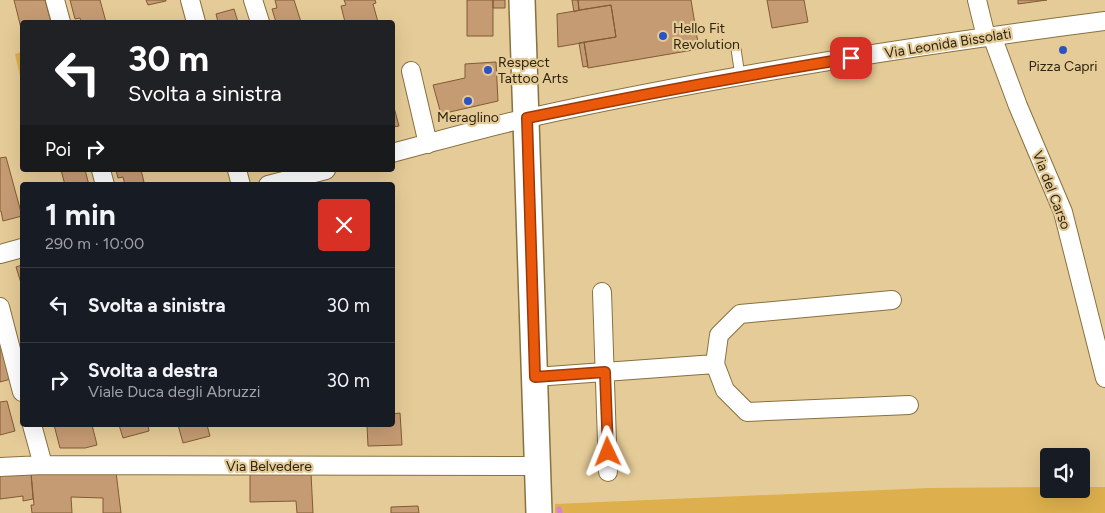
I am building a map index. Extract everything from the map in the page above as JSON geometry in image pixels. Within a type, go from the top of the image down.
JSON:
[{"type":"main road","points":[[522,0],[539,513]]},
{"type":"street","points":[[55,0],[60,20]]},
{"type":"street","points":[[190,0],[195,20]]},
{"type":"street","points":[[254,0],[259,20]]},
{"type":"street","name":"Via del Carso","points":[[977,0],[989,36],[1063,212],[1100,337],[1105,378]]},
{"type":"street","name":"Via Leonida Bissolati","points":[[395,152],[527,118],[740,76],[989,36],[1105,21]]},
{"type":"street","points":[[411,71],[428,144]]},
{"type":"street","points":[[276,182],[301,173]]},
{"type":"street","points":[[0,254],[20,249]]},
{"type":"street","points":[[602,292],[608,472]]},
{"type":"street","points":[[892,300],[740,314],[718,335],[715,364],[726,390],[747,412],[909,405]]},
{"type":"street","points":[[0,307],[16,339],[20,374]]},
{"type":"street","points":[[535,377],[715,364]]},
{"type":"street","points":[[32,427],[42,465]]},
{"type":"street","name":"Via Belvedere","points":[[0,467],[42,465],[538,466]]},
{"type":"lane","points":[[736,49],[740,76]]},
{"type":"shaded area","points":[[20,53],[20,76],[15,54]]},
{"type":"shaded area","points":[[1040,487],[1040,498],[1090,498],[1090,487],[1105,487],[1105,513],[555,513],[555,504],[929,488]]},
{"type":"building","points":[[14,0],[45,0],[50,20],[20,20],[20,24]]},
{"type":"building","points":[[70,0],[100,0],[105,20],[75,19]]},
{"type":"building","points":[[146,0],[166,0],[166,1],[148,5]]},
{"type":"building","points":[[275,0],[294,0],[300,20],[275,20],[272,9],[277,8]]},
{"type":"building","points":[[344,0],[375,0],[376,3],[373,4],[377,20],[344,20],[341,6],[346,5]]},
{"type":"building","points":[[467,0],[493,0],[493,36],[467,36]]},
{"type":"building","points":[[493,0],[505,0],[505,8],[493,8]]},
{"type":"building","points":[[572,0],[578,0],[579,10],[574,12]]},
{"type":"building","points":[[578,0],[691,0],[699,49],[588,68],[584,42],[616,37],[611,5],[579,10]]},
{"type":"building","points":[[767,0],[804,0],[808,22],[772,28]]},
{"type":"building","points":[[1018,0],[1047,0],[1018,4]]},
{"type":"building","points":[[611,5],[616,37],[558,47],[557,14]]},
{"type":"building","points":[[234,9],[237,20],[218,20],[216,14]]},
{"type":"building","points":[[584,42],[588,66],[583,67],[579,43]]},
{"type":"building","points":[[496,62],[498,101],[441,114],[433,85],[465,78],[465,64]]},
{"type":"building","points":[[395,111],[399,126],[395,127]]},
{"type":"building","points":[[6,157],[20,209],[20,217],[3,221],[0,211],[0,158]]},
{"type":"building","points":[[62,172],[86,172],[88,182],[64,182]]},
{"type":"building","points":[[116,172],[142,172],[144,182],[124,182],[123,177],[118,178]]},
{"type":"building","points":[[20,266],[20,280],[16,267]]},
{"type":"building","points":[[0,338],[11,379],[0,382]]},
{"type":"building","points":[[7,401],[15,431],[0,435],[0,402]]},
{"type":"building","points":[[400,413],[402,445],[368,446],[367,427],[395,427],[395,414]]},
{"type":"building","points":[[55,427],[92,427],[97,445],[85,448],[60,448]]},
{"type":"building","points":[[120,427],[148,427],[149,431],[123,438]]},
{"type":"building","points":[[179,427],[208,427],[210,436],[183,443]]},
{"type":"building","points":[[116,472],[121,513],[103,513],[103,498],[71,497],[72,513],[32,513],[31,505],[34,505],[31,473]]},
{"type":"building","points":[[31,473],[33,499],[23,501],[23,496],[0,499],[0,475]]},
{"type":"building","points":[[311,473],[313,513],[297,513],[296,501],[250,502],[250,474]]},
{"type":"building","points":[[418,506],[419,513],[391,513],[391,507]]},
{"type":"waterway","points":[[559,509],[560,513]]},
{"type":"place","name":"Hello Fit Revolution","points":[[663,36]]},
{"type":"place","name":"Pizza Capri","points":[[1063,50]]},
{"type":"place","name":"Respect Tattoo Arts","points":[[488,70]]},
{"type":"place","name":"Meraglino","points":[[468,101]]},
{"type":"route","points":[[608,452],[605,372],[535,377],[527,118],[740,76],[851,58]]}]
